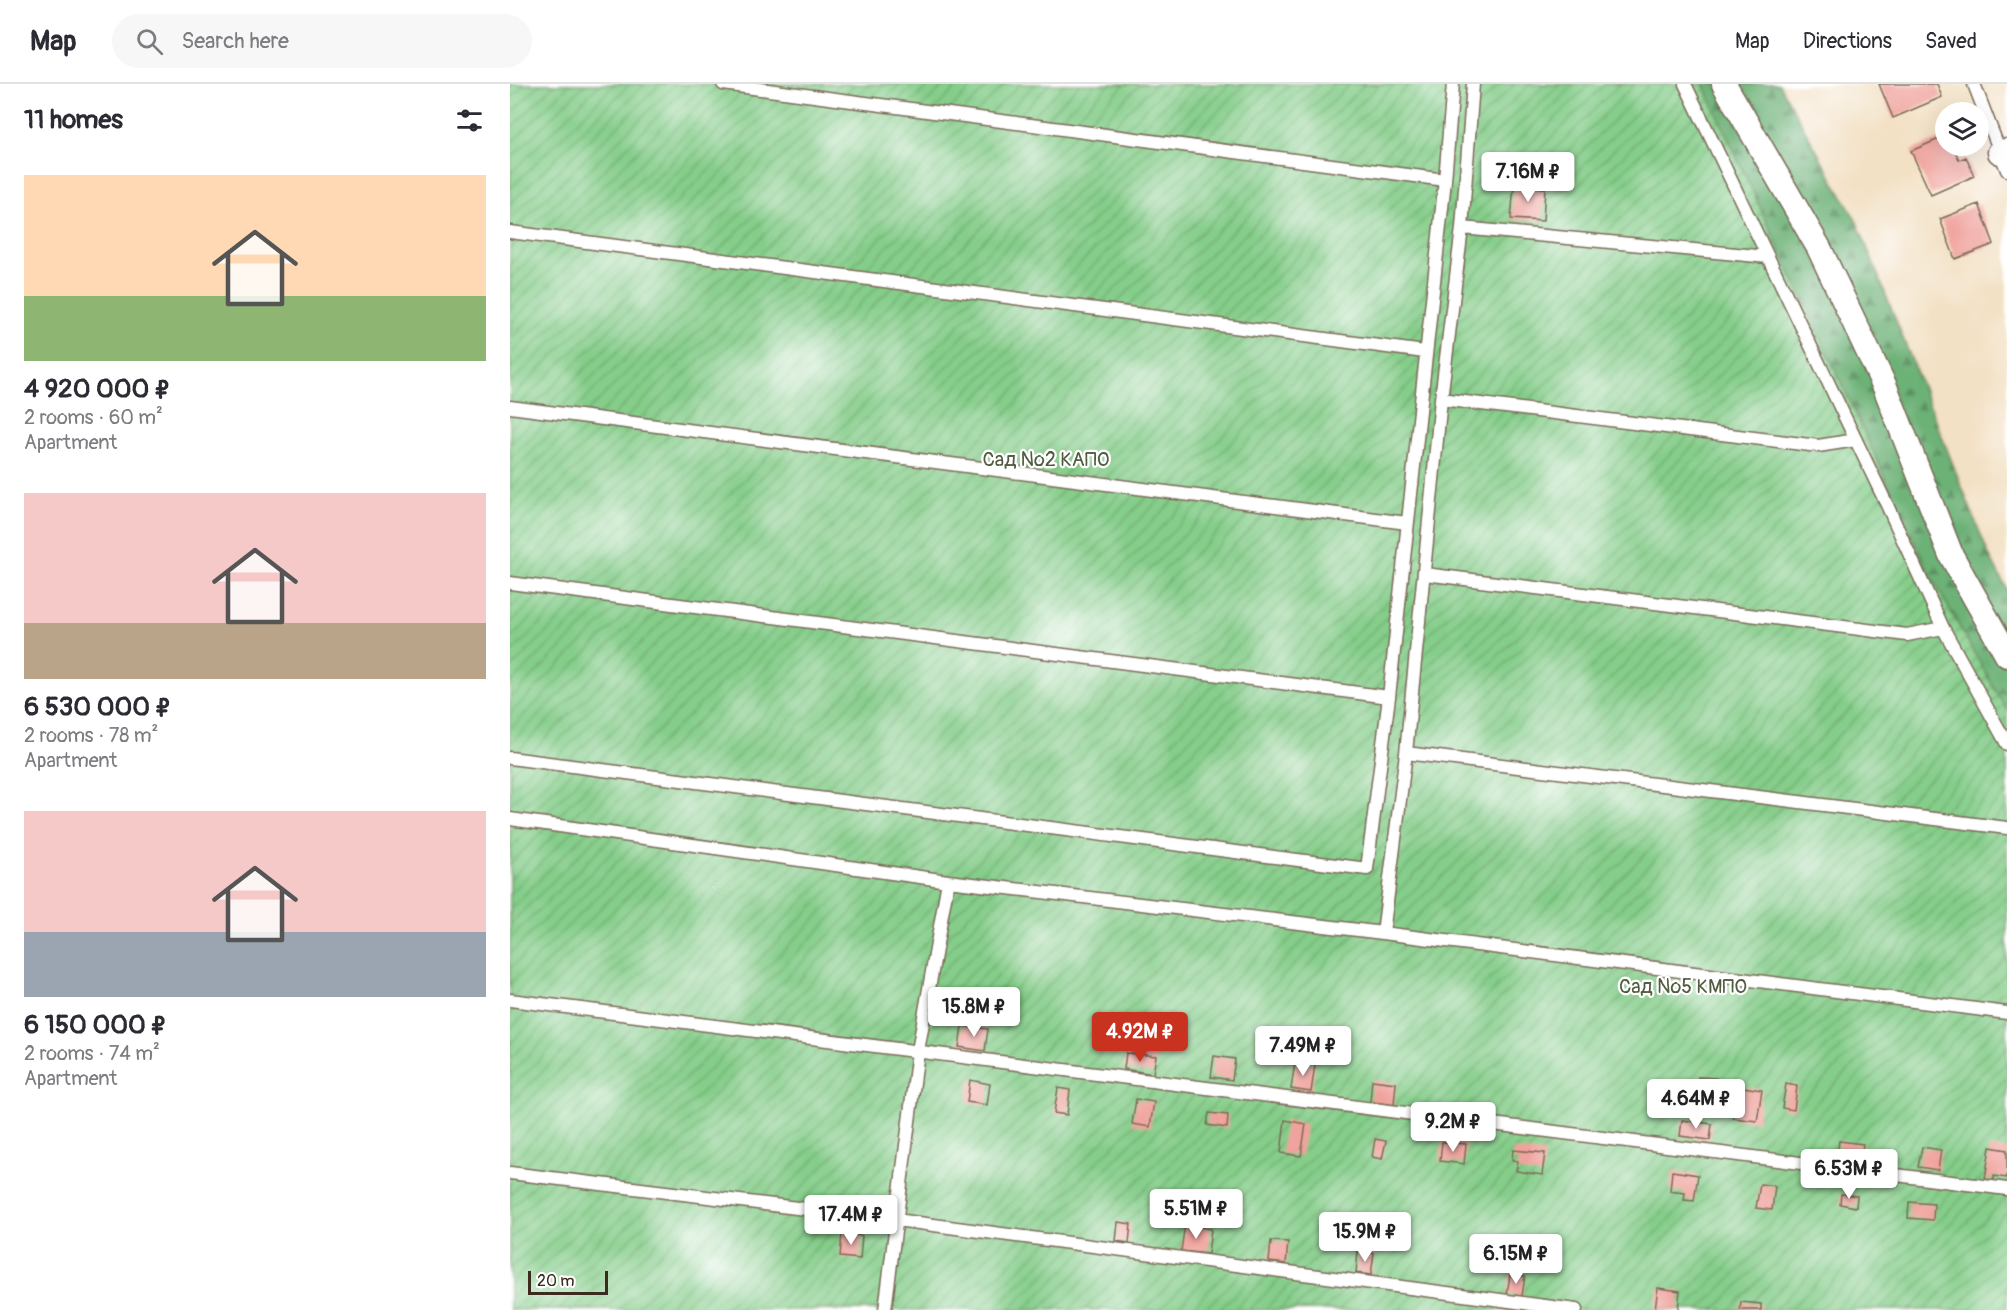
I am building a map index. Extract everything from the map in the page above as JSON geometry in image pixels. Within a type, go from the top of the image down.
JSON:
[{"type":"street","points":[[1724,84],[1819,248],[1885,387],[1951,555],[2007,655]]},
{"type":"lane","points":[[723,84],[1445,180]]},
{"type":"lane","points":[[510,758],[1367,869],[1389,697],[1445,180],[1453,84]]},
{"type":"lane","points":[[1383,933],[1406,753],[1441,399],[1462,228],[1473,84]]},
{"type":"lane","points":[[1685,84],[1856,440],[1943,628],[2007,744]]},
{"type":"lane","points":[[1974,84],[2005,158]]},
{"type":"lane","points":[[1462,228],[1768,257]]},
{"type":"lane","points":[[510,232],[1425,352]]},
{"type":"lane","points":[[1441,399],[1818,446],[1856,440]]},
{"type":"lane","points":[[510,407],[1407,523]]},
{"type":"lane","points":[[1425,574],[1907,635],[1943,628]]},
{"type":"lane","points":[[510,583],[1389,697]]},
{"type":"lane","points":[[1406,753],[2007,828]]},
{"type":"lane","points":[[510,819],[948,881],[1383,933],[2007,1013]]},
{"type":"lane","points":[[885,1310],[918,1052],[948,881]]},
{"type":"lane","points":[[510,1000],[2007,1189]]},
{"type":"lane","points":[[510,1173],[896,1220],[1576,1310]]},
{"type":"green space","name":"Сад №5 КМПО","points":[[510,84],[1703,84],[1930,575],[2007,711],[2007,1310],[510,1310]]},
{"type":"green space","points":[[1703,84],[1779,84],[1857,222],[1988,553],[2007,590],[2007,711],[1930,575]]},
{"type":"building","points":[[1879,84],[1937,84],[1942,97],[1893,118]]},
{"type":"building","points":[[1935,141],[1935,156],[1957,156],[1959,160],[1966,157],[1974,176],[1931,195],[1911,151]]},
{"type":"building","points":[[1514,185],[1545,188],[1543,221],[1511,219]]},
{"type":"building","points":[[1979,204],[1994,244],[1955,259],[1940,219]]},
{"type":"building","points":[[962,1026],[988,1029],[985,1051],[959,1047]]},
{"type":"building","points":[[1126,1053],[1156,1056],[1153,1074],[1124,1069]]},
{"type":"building","points":[[1214,1056],[1235,1059],[1232,1080],[1211,1077]]},
{"type":"building","points":[[1295,1062],[1315,1065],[1311,1092],[1291,1089]]},
{"type":"building","points":[[1698,1077],[1716,1078],[1715,1088],[1697,1087]]},
{"type":"building","points":[[970,1080],[990,1084],[987,1105],[967,1102]]},
{"type":"building","points":[[1372,1080],[1396,1083],[1394,1105],[1370,1102]]},
{"type":"building","points":[[1786,1084],[1797,1086],[1794,1110],[1782,1108]]},
{"type":"building","points":[[1737,1086],[1762,1090],[1757,1121],[1733,1118]]},
{"type":"building","points":[[1058,1088],[1070,1090],[1067,1115],[1054,1113]]},
{"type":"building","points":[[1136,1099],[1154,1102],[1150,1127],[1132,1124]]},
{"type":"building","points":[[1209,1113],[1228,1115],[1227,1128],[1207,1125]]},
{"type":"building","points":[[1285,1120],[1306,1124],[1301,1156],[1281,1153]]},
{"type":"building","points":[[1682,1120],[1712,1124],[1710,1140],[1680,1136]]},
{"type":"building","points":[[1375,1139],[1386,1141],[1382,1159],[1372,1157]]},
{"type":"building","points":[[1839,1141],[1863,1144],[1861,1158],[1837,1155]]},
{"type":"building","points":[[1442,1142],[1466,1144],[1464,1164],[1440,1161]]},
{"type":"building","points":[[1922,1147],[1941,1150],[1938,1170],[1918,1167]]},
{"type":"building","points":[[1990,1147],[2007,1150],[2007,1178],[1994,1176],[1994,1181],[1985,1179]]},
{"type":"building","points":[[1513,1150],[1545,1153],[1542,1175],[1516,1171],[1518,1161],[1512,1160]]},
{"type":"building","points":[[1672,1171],[1698,1175],[1694,1201],[1684,1200],[1685,1193],[1670,1191]]},
{"type":"building","points":[[1760,1184],[1775,1186],[1772,1210],[1756,1208]]},
{"type":"building","points":[[1841,1194],[1857,1196],[1856,1207],[1840,1204]]},
{"type":"building","points":[[1909,1202],[1934,1204],[1933,1220],[1908,1218]]},
{"type":"building","points":[[1118,1222],[1131,1224],[1129,1243],[1116,1241]]},
{"type":"building","points":[[1185,1224],[1211,1229],[1208,1254],[1181,1251]]},
{"type":"building","points":[[842,1233],[862,1236],[860,1259],[840,1257]]},
{"type":"building","points":[[1271,1241],[1288,1242],[1286,1264],[1269,1262]]},
{"type":"building","points":[[1358,1251],[1374,1253],[1371,1275],[1356,1273]]},
{"type":"building","points":[[1510,1274],[1525,1276],[1522,1296],[1507,1295]]},
{"type":"building","points":[[1658,1288],[1680,1291],[1678,1310],[1655,1309]]},
{"type":"building","points":[[1741,1302],[1761,1304],[1761,1310],[1740,1310]]},
{"type":"park label","name":"Сад №2 КАПО","points":[[1046,459]]}]
